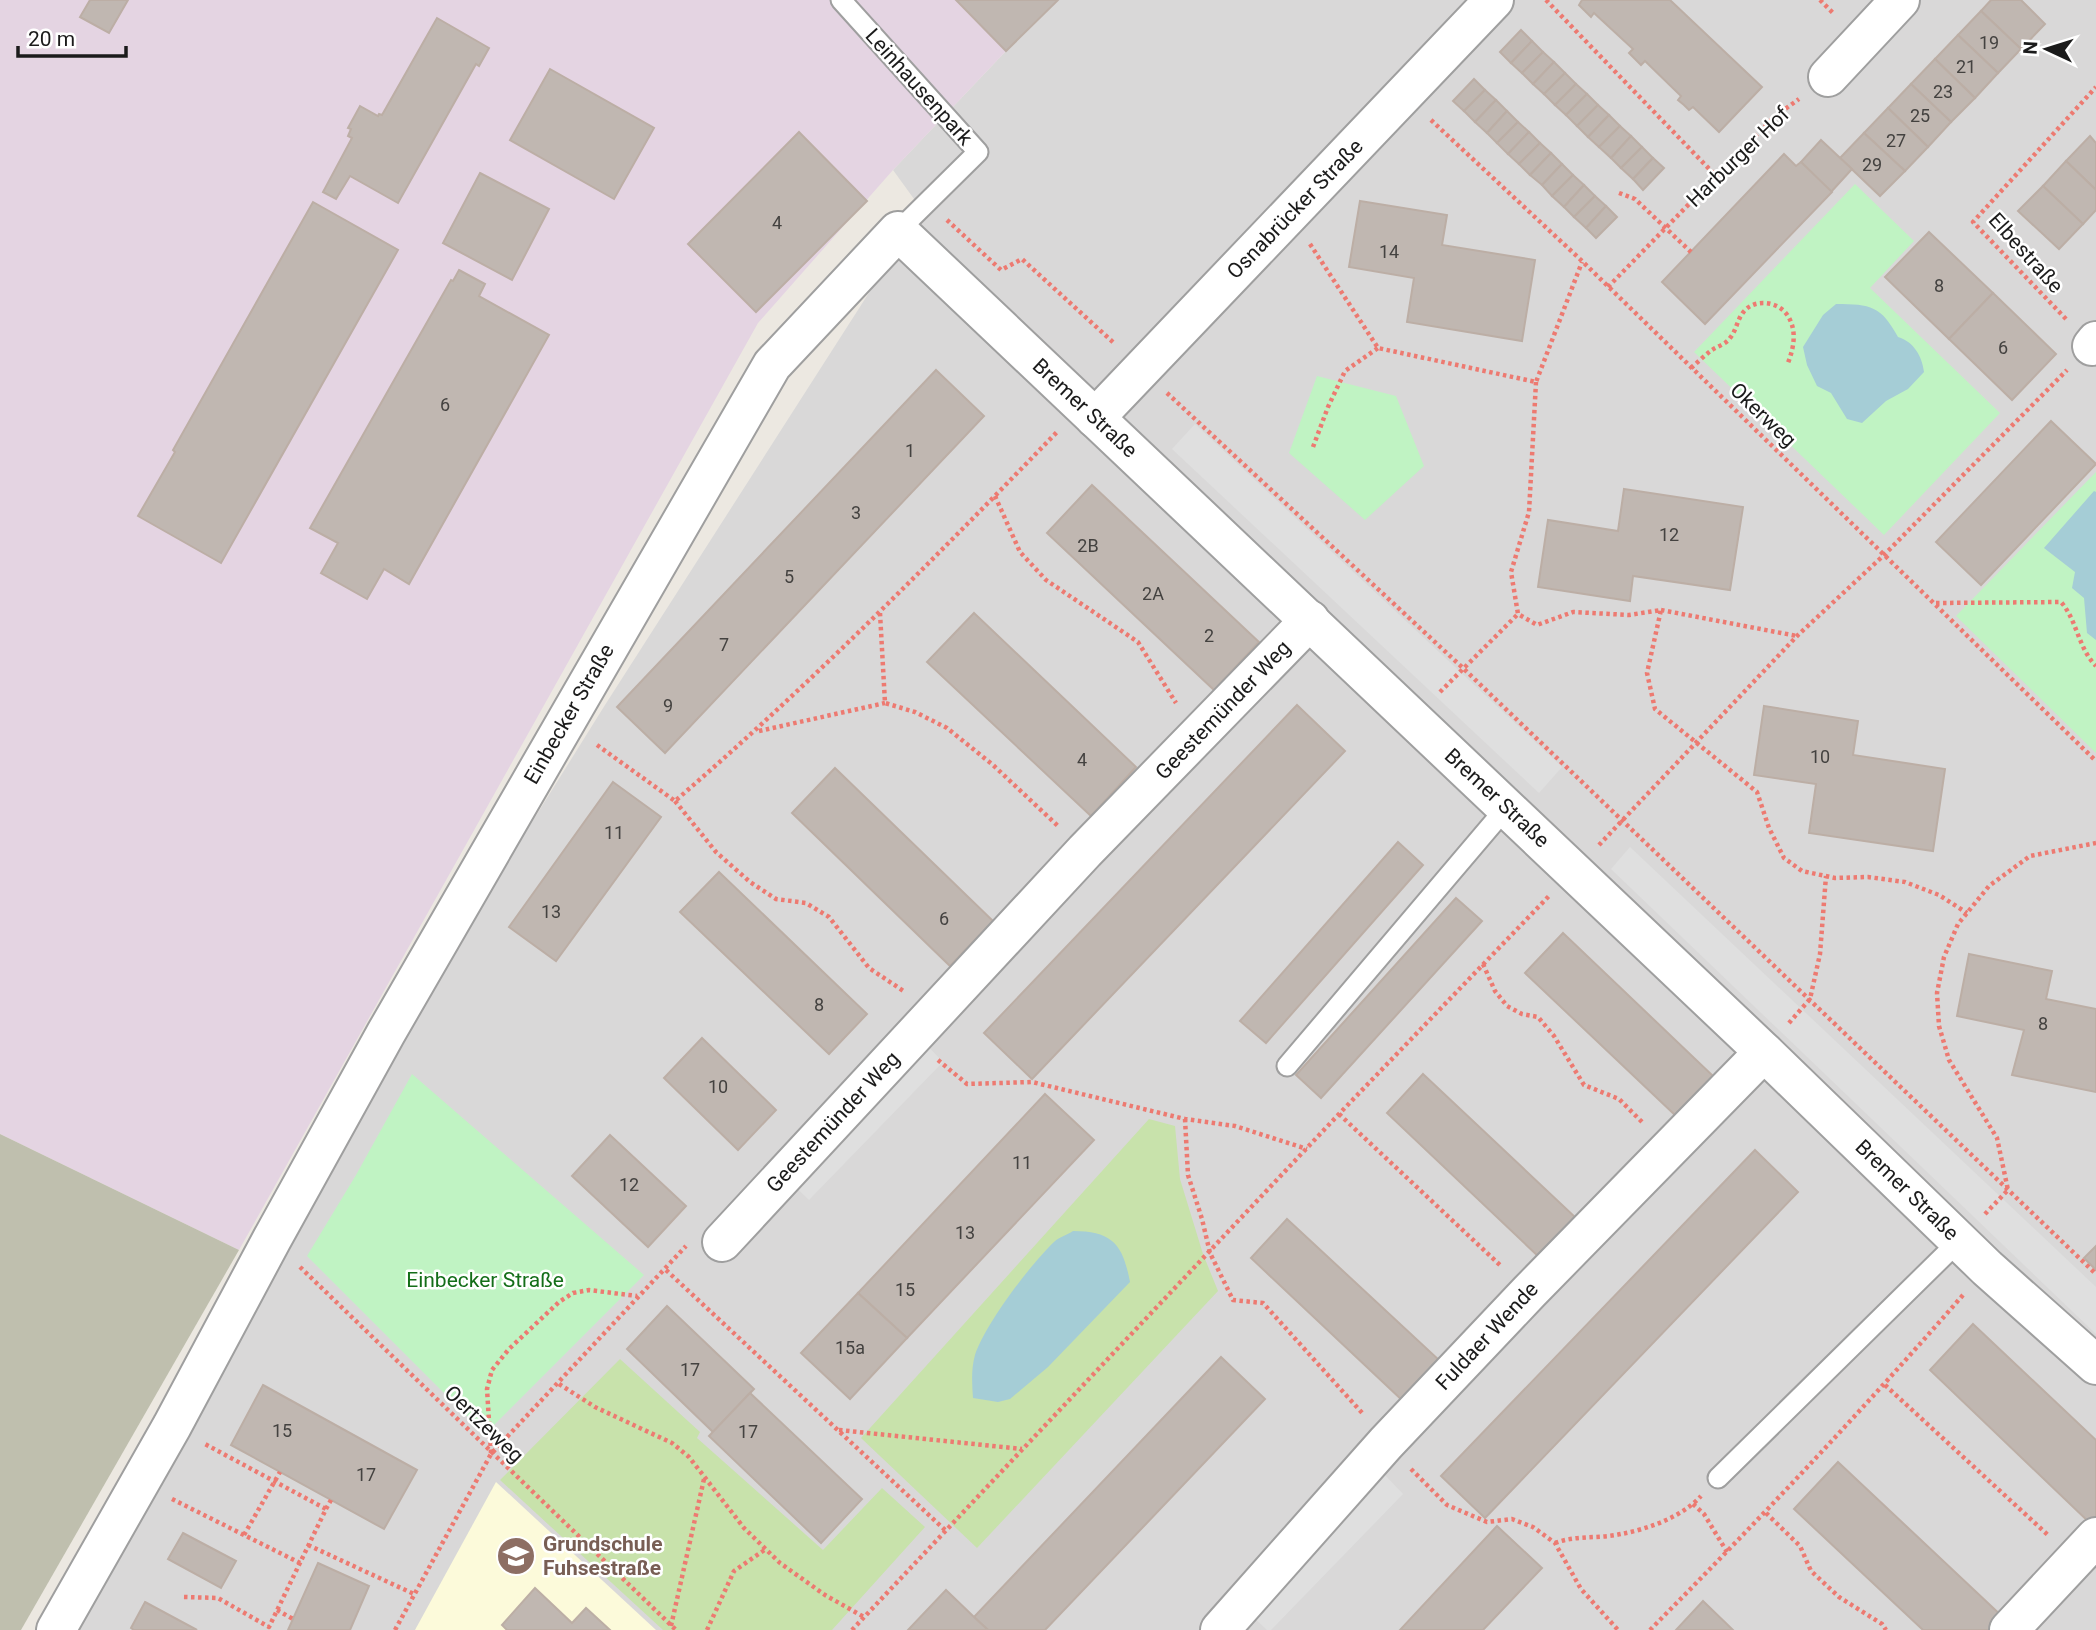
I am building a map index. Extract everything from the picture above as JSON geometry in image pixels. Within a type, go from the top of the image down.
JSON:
[{"type":"street","name":"Osnabrücker Straße","points":[[1089,412],[1142,369],[1494,0]]},
{"type":"street","points":[[1828,78],[1900,0]]},
{"type":"street","name":"Bremer Straße","points":[[898,231],[1574,871],[1987,1268],[2096,1365]]},
{"type":"street","name":"Einbecker Straße","points":[[56,1630],[172,1426],[386,1032],[772,365],[898,231]]},
{"type":"street","name":"Geestemünder Weg","points":[[722,1242],[1084,851],[1310,620]]},
{"type":"street","name":"Fuldaer Wende","points":[[1220,1630],[1386,1443],[1529,1292],[1764,1052]]},
{"type":"street","points":[[2009,1630],[2085,1548]]},
{"type":"lane","name":"Leinhausenpark","points":[[841,0],[978,152],[898,231]]},
{"type":"lane","points":[[1286,1066],[1506,808]]},
{"type":"lane","points":[[1718,1478],[1959,1241]]},
{"type":"path","points":[[1546,0],[1716,176]]},
{"type":"path","name":"Harburger Hof","points":[[1608,287],[1773,117],[1828,78]]},
{"type":"path","name":"Elbestraße","points":[[2094,344],[1973,222],[2096,86]]},
{"type":"path","name":"Okerweg","points":[[1405,95],[1582,261],[2096,761]]},
{"type":"path","points":[[1619,193],[1635,199],[1691,252]]},
{"type":"path","points":[[928,202],[1001,270],[1022,259],[1142,369],[1464,669],[2096,1274]]},
{"type":"path","points":[[1290,214],[1378,348],[1536,382]]},
{"type":"path","points":[[1518,614],[1511,572],[1529,512],[1536,382],[1582,261]]},
{"type":"path","points":[[1691,368],[1710,351],[1730,340],[1742,313],[1751,305],[1765,302],[1779,306],[1788,315],[1794,345],[1788,363]]},
{"type":"path","points":[[852,1630],[1694,742],[1797,636],[1884,555],[2094,344]]},
{"type":"path","points":[[1313,447],[1345,371],[1378,348]]},
{"type":"path","points":[[675,801],[756,731],[995,496],[1089,412]]},
{"type":"path","points":[[995,496],[1020,552],[1046,580],[1139,642],[1198,736]]},
{"type":"path","points":[[1935,603],[2061,603],[2069,612],[2076,633],[2096,666]]},
{"type":"path","points":[[1518,614],[1537,625],[1573,612],[1629,615],[1661,610],[1797,636]]},
{"type":"path","points":[[1661,610],[1647,673],[1656,709],[1757,792],[1769,828],[1784,858],[1802,871],[1826,876],[1868,877],[1905,882],[1939,895],[1967,913]]},
{"type":"path","points":[[880,612],[885,702]]},
{"type":"path","points":[[1464,669],[1518,614]]},
{"type":"path","points":[[756,731],[885,702],[915,712],[947,728],[993,765],[1084,851]]},
{"type":"path","points":[[565,722],[675,801],[716,852],[750,882],[776,899],[806,903],[829,917],[869,968],[906,993],[920,1027],[967,1084],[1032,1082],[1185,1119],[1235,1126],[1307,1149]]},
{"type":"path","points":[[2008,1190],[1997,1138],[1949,1060],[1939,1026],[1937,993],[1944,957],[1958,924],[1989,886],[2029,856],[2096,843]]},
{"type":"path","points":[[1810,999],[1820,954],[1826,876]]},
{"type":"path","points":[[1483,964],[1495,991],[1507,1006],[1522,1014],[1538,1017],[1554,1036],[1584,1085],[1619,1099],[1669,1148]]},
{"type":"path","points":[[1339,1114],[1529,1292]]},
{"type":"path","points":[[1185,1119],[1188,1175],[1210,1253],[1233,1300],[1263,1303],[1386,1443],[1447,1504],[1487,1522],[1512,1519],[1533,1527],[1555,1543],[1581,1589],[1618,1630]]},
{"type":"path","points":[[395,1630],[491,1454],[696,1234],[722,1242]]},
{"type":"path","name":"Oertzeweg","points":[[272,1239],[491,1454],[674,1628]]},
{"type":"path","points":[[1650,1630],[1766,1513],[1885,1385],[1987,1268]]},
{"type":"path","points":[[666,1269],[945,1530]]},
{"type":"path","points":[[491,1454],[487,1389],[492,1370],[509,1349],[559,1302],[573,1293],[589,1290],[638,1296]]},
{"type":"path","points":[[559,1384],[595,1407],[672,1443],[689,1458],[744,1528],[780,1563],[825,1595],[864,1617]]},
{"type":"path","points":[[1885,1385],[2085,1548]]},
{"type":"path","points":[[172,1426],[326,1509]]},
{"type":"path","points":[[839,1430],[1022,1449]]},
{"type":"path","points":[[244,1535],[279,1472]]},
{"type":"path","points":[[674,1628],[705,1478]]},
{"type":"path","points":[[1555,1543],[1567,1538],[1621,1534],[1650,1527],[1693,1504],[1718,1478]]},
{"type":"path","points":[[140,1482],[300,1563]]},
{"type":"path","points":[[184,1597],[218,1598],[269,1627],[331,1500]]},
{"type":"path","points":[[1693,1504],[1704,1514],[1727,1552]]},
{"type":"path","points":[[1766,1513],[1800,1546],[1811,1571],[1839,1597],[1882,1624],[1886,1630]]},
{"type":"path","points":[[308,1545],[414,1594]]},
{"type":"path","points":[[707,1630],[734,1571],[766,1549]]},
{"type":"path","points":[[277,1610],[293,1619]]},
{"type":"shaded area","points":[[0,0],[1058,0],[893,170],[758,323],[239,1250],[0,1134]]},
{"type":"shaded area","points":[[1058,0],[2096,0],[2096,1630],[43,1630],[272,1239],[605,705],[922,210],[893,170]]},
{"type":"shaded area","points":[[1195,424],[1562,767],[1539,793],[1172,449]]},
{"type":"shaded area","points":[[1630,847],[2096,1287],[2096,1334],[1611,869]]},
{"type":"shaded area","points":[[923,1041],[943,1062],[809,1200],[788,1180]]},
{"type":"shaded area","points":[[0,1134],[239,1250],[21,1630],[0,1630]]},
{"type":"shaded area","points":[[1383,1473],[1403,1494],[1271,1630],[1267,1630],[1248,1612]]},
{"type":"shaded area","name":"Grundschule Fuhsestraße","points":[[496,1482],[656,1630],[415,1630]]},
{"type":"green space","points":[[1855,184],[1914,241],[1870,288],[2000,413],[1884,535],[1694,352]]},
{"type":"green space","points":[[1317,376],[1396,396],[1424,466],[1365,520],[1289,453]]},
{"type":"green space","points":[[2096,472],[2096,753],[1956,616]]},
{"type":"green space","name":"Einbecker Straße","points":[[412,1074],[644,1275],[485,1434],[307,1256]]},
{"type":"green space","points":[[1149,1119],[1175,1126],[1180,1179],[1203,1254],[1218,1291],[977,1548],[861,1438]]},
{"type":"green space","points":[[620,1359],[700,1432],[697,1438],[823,1550],[882,1488],[925,1527],[832,1630],[663,1630],[500,1480]]},
{"type":"water","points":[[1836,304],[1867,306],[1880,313],[1898,337],[1909,342],[1916,350],[1923,366],[1924,372],[1908,389],[1886,401],[1862,423],[1847,419],[1831,393],[1817,386],[1807,365],[1803,347],[1823,315]]},
{"type":"water","points":[[2094,491],[2096,640],[2087,633],[2084,598],[2072,588],[2075,572],[2044,548]]},
{"type":"water","points":[[1073,1231],[1098,1234],[1114,1243],[1124,1258],[1130,1282],[1048,1367],[1010,1399],[998,1402],[973,1398],[975,1355],[989,1327],[1021,1279],[1044,1252],[1056,1240]]},
{"type":"building","points":[[90,0],[128,0],[109,33],[80,17]]},
{"type":"building","points":[[956,0],[1058,0],[1006,51]]},
{"type":"building","points":[[1582,0],[1670,0],[1762,87],[1719,132],[1693,107],[1689,110],[1678,100],[1681,96],[1645,61],[1641,65],[1629,53],[1633,49],[1594,13],[1591,17],[1579,5]]},
{"type":"building","points":[[1991,0],[2021,0],[2045,24],[2021,49],[1981,11]]},
{"type":"building","points":[[1981,11],[2021,49],[1998,73],[1958,35]]},
{"type":"building","points":[[437,18],[489,48],[479,66],[476,64],[398,203],[350,176],[336,199],[323,192],[352,138],[348,136],[351,129],[348,128],[360,106],[378,116],[382,115]]},
{"type":"building","points":[[1521,30],[1532,41],[1511,63],[1500,52]]},
{"type":"building","points":[[1958,35],[1998,73],[1975,98],[1935,59]]},
{"type":"building","points":[[1532,41],[1543,52],[1522,73],[1511,63]]},
{"type":"building","points":[[1543,52],[1554,62],[1533,84],[1522,73]]},
{"type":"building","points":[[1935,59],[1975,98],[1951,122],[1911,84]]},
{"type":"building","points":[[1554,62],[1565,73],[1544,94],[1533,84]]},
{"type":"building","points":[[550,69],[654,128],[614,199],[510,140]]},
{"type":"building","points":[[1565,73],[1576,84],[1555,105],[1544,94]]},
{"type":"building","points":[[1474,79],[1485,90],[1464,111],[1453,101]]},
{"type":"building","points":[[1576,84],[1587,94],[1566,115],[1555,105]]},
{"type":"building","points":[[1911,84],[1951,122],[1928,147],[1888,108]]},
{"type":"building","points":[[1485,90],[1496,100],[1475,122],[1464,111]]},
{"type":"building","points":[[1587,94],[1598,105],[1577,126],[1566,115]]},
{"type":"building","points":[[1496,100],[1507,111],[1487,133],[1475,122]]},
{"type":"building","points":[[1598,105],[1609,115],[1588,137],[1577,126]]},
{"type":"building","points":[[1888,108],[1928,147],[1905,171],[1864,133]]},
{"type":"building","points":[[1507,111],[1518,122],[1497,143],[1487,133]]},
{"type":"building","points":[[1609,115],[1620,126],[1599,147],[1588,137]]},
{"type":"building","points":[[1518,122],[1529,132],[1508,154],[1497,143]]},
{"type":"building","points":[[1620,126],[1631,136],[1611,158],[1599,147]]},
{"type":"building","points":[[799,132],[867,201],[756,312],[688,244]]},
{"type":"building","points":[[1529,132],[1540,143],[1519,164],[1508,154]]},
{"type":"building","points":[[1864,133],[1905,171],[1880,196],[1840,158]]},
{"type":"building","points":[[1631,136],[1642,147],[1621,168],[1611,158]]},
{"type":"building","points":[[2090,136],[2096,143],[2096,190],[2066,161]]},
{"type":"building","points":[[1821,140],[1852,169],[1831,192],[1801,162]]},
{"type":"building","points":[[1540,143],[1551,153],[1530,175],[1519,164]]},
{"type":"building","points":[[1642,147],[1653,158],[1633,179],[1621,168]]},
{"type":"building","points":[[1551,153],[1562,164],[1542,185],[1530,175]]},
{"type":"building","points":[[1784,154],[1796,166],[1801,162],[1832,192],[1705,324],[1662,282]]},
{"type":"building","points":[[1653,158],[1664,168],[1643,190],[1633,179]]},
{"type":"building","points":[[2066,161],[2096,190],[2096,210],[2083,224],[2043,186]]},
{"type":"building","points":[[1562,164],[1573,175],[1552,196],[1542,185]]},
{"type":"building","points":[[480,173],[549,209],[512,280],[443,243]]},
{"type":"building","points":[[1573,175],[1584,185],[1564,207],[1552,196]]},
{"type":"building","points":[[1584,185],[1595,196],[1574,217],[1564,207]]},
{"type":"building","points":[[2043,186],[2083,224],[2059,249],[2018,211]]},
{"type":"building","points":[[1595,196],[1606,206],[1586,228],[1574,217]]},
{"type":"building","points":[[1360,201],[1447,215],[1442,245],[1535,260],[1522,341],[1407,322],[1414,278],[1349,267]]},
{"type":"building","points":[[313,202],[398,250],[221,563],[138,516]]},
{"type":"building","points":[[1606,206],[1617,217],[1596,238],[1586,228]]},
{"type":"building","points":[[1929,232],[1993,293],[1949,339],[1885,277]]},
{"type":"building","points":[[459,270],[485,284],[479,296],[549,335],[409,584],[384,569],[367,599],[321,573],[338,543],[310,528]]},
{"type":"building","points":[[1993,293],[2056,354],[2012,400],[1949,339]]},
{"type":"building","points":[[936,370],[984,416],[665,753],[617,707]]},
{"type":"building","points":[[2051,421],[2096,464],[1981,585],[1936,542]]},
{"type":"building","points":[[1092,485],[1259,642],[1214,690],[1047,533]]},
{"type":"building","points":[[1624,489],[1743,507],[1730,590],[1633,576],[1630,601],[1538,587],[1548,520],[1618,531]]},
{"type":"building","points":[[974,613],[1136,767],[1091,816],[927,662]]},
{"type":"building","points":[[1297,705],[1345,751],[1032,1079],[984,1033]]},
{"type":"building","points":[[1764,706],[1858,721],[1853,755],[1945,769],[1933,851],[1809,833],[1816,784],[1754,775]]},
{"type":"building","points":[[835,768],[993,921],[950,966],[792,813]]},
{"type":"building","points":[[613,782],[661,817],[556,961],[509,927]]},
{"type":"building","points":[[1398,842],[1423,865],[1266,1043],[1240,1021]]},
{"type":"building","points":[[719,872],[867,1014],[829,1054],[680,912]]},
{"type":"building","points":[[1456,898],[1482,921],[1321,1098],[1296,1075]]},
{"type":"building","points":[[1563,933],[1713,1076],[1675,1115],[1525,973]]},
{"type":"building","points":[[1969,954],[2052,971],[2046,999],[2096,1009],[2096,1092],[2012,1075],[2024,1030],[1957,1016]]},
{"type":"building","points":[[702,1038],[776,1110],[738,1150],[664,1078]]},
{"type":"building","points":[[1423,1074],[1576,1218],[1539,1257],[1387,1113]]},
{"type":"building","points":[[1045,1094],[1094,1140],[907,1338],[858,1293]]},
{"type":"building","points":[[610,1135],[686,1206],[648,1247],[572,1176]]},
{"type":"building","points":[[1755,1150],[1798,1192],[1485,1518],[1441,1476]]},
{"type":"building","points":[[1287,1219],[1440,1361],[1403,1401],[1251,1258]]},
{"type":"building","points":[[2096,1246],[2096,1270],[2084,1258]]},
{"type":"building","points":[[858,1293],[907,1338],[850,1399],[801,1353]]},
{"type":"building","points":[[667,1306],[754,1389],[713,1432],[627,1349]]},
{"type":"building","points":[[1973,1324],[2096,1440],[2096,1523],[2093,1526],[1930,1370]]},
{"type":"building","points":[[1221,1357],[1265,1399],[1045,1630],[988,1630],[974,1617]]},
{"type":"building","points":[[263,1385],[417,1470],[384,1529],[231,1445]]},
{"type":"building","points":[[750,1393],[862,1499],[821,1543],[709,1436]]},
{"type":"building","points":[[1838,1462],[2005,1619],[1995,1630],[1923,1630],[1794,1509]]},
{"type":"building","points":[[1497,1526],[1542,1568],[1483,1630],[1400,1630]]},
{"type":"building","points":[[183,1533],[236,1561],[221,1588],[168,1559]]},
{"type":"building","points":[[318,1563],[369,1586],[350,1630],[288,1630]]},
{"type":"building","points":[[535,1588],[572,1623],[586,1608],[610,1630],[507,1630],[502,1625]]},
{"type":"building","points":[[946,1590],[974,1617],[988,1630],[908,1630]]},
{"type":"building","points":[[1703,1601],[1733,1630],[1676,1630]]},
{"type":"building","points":[[145,1602],[197,1630],[134,1630],[131,1628]]},
{"type":"place","name":"Grundschule Fuhsestraße","points":[[516,1556]]}]
